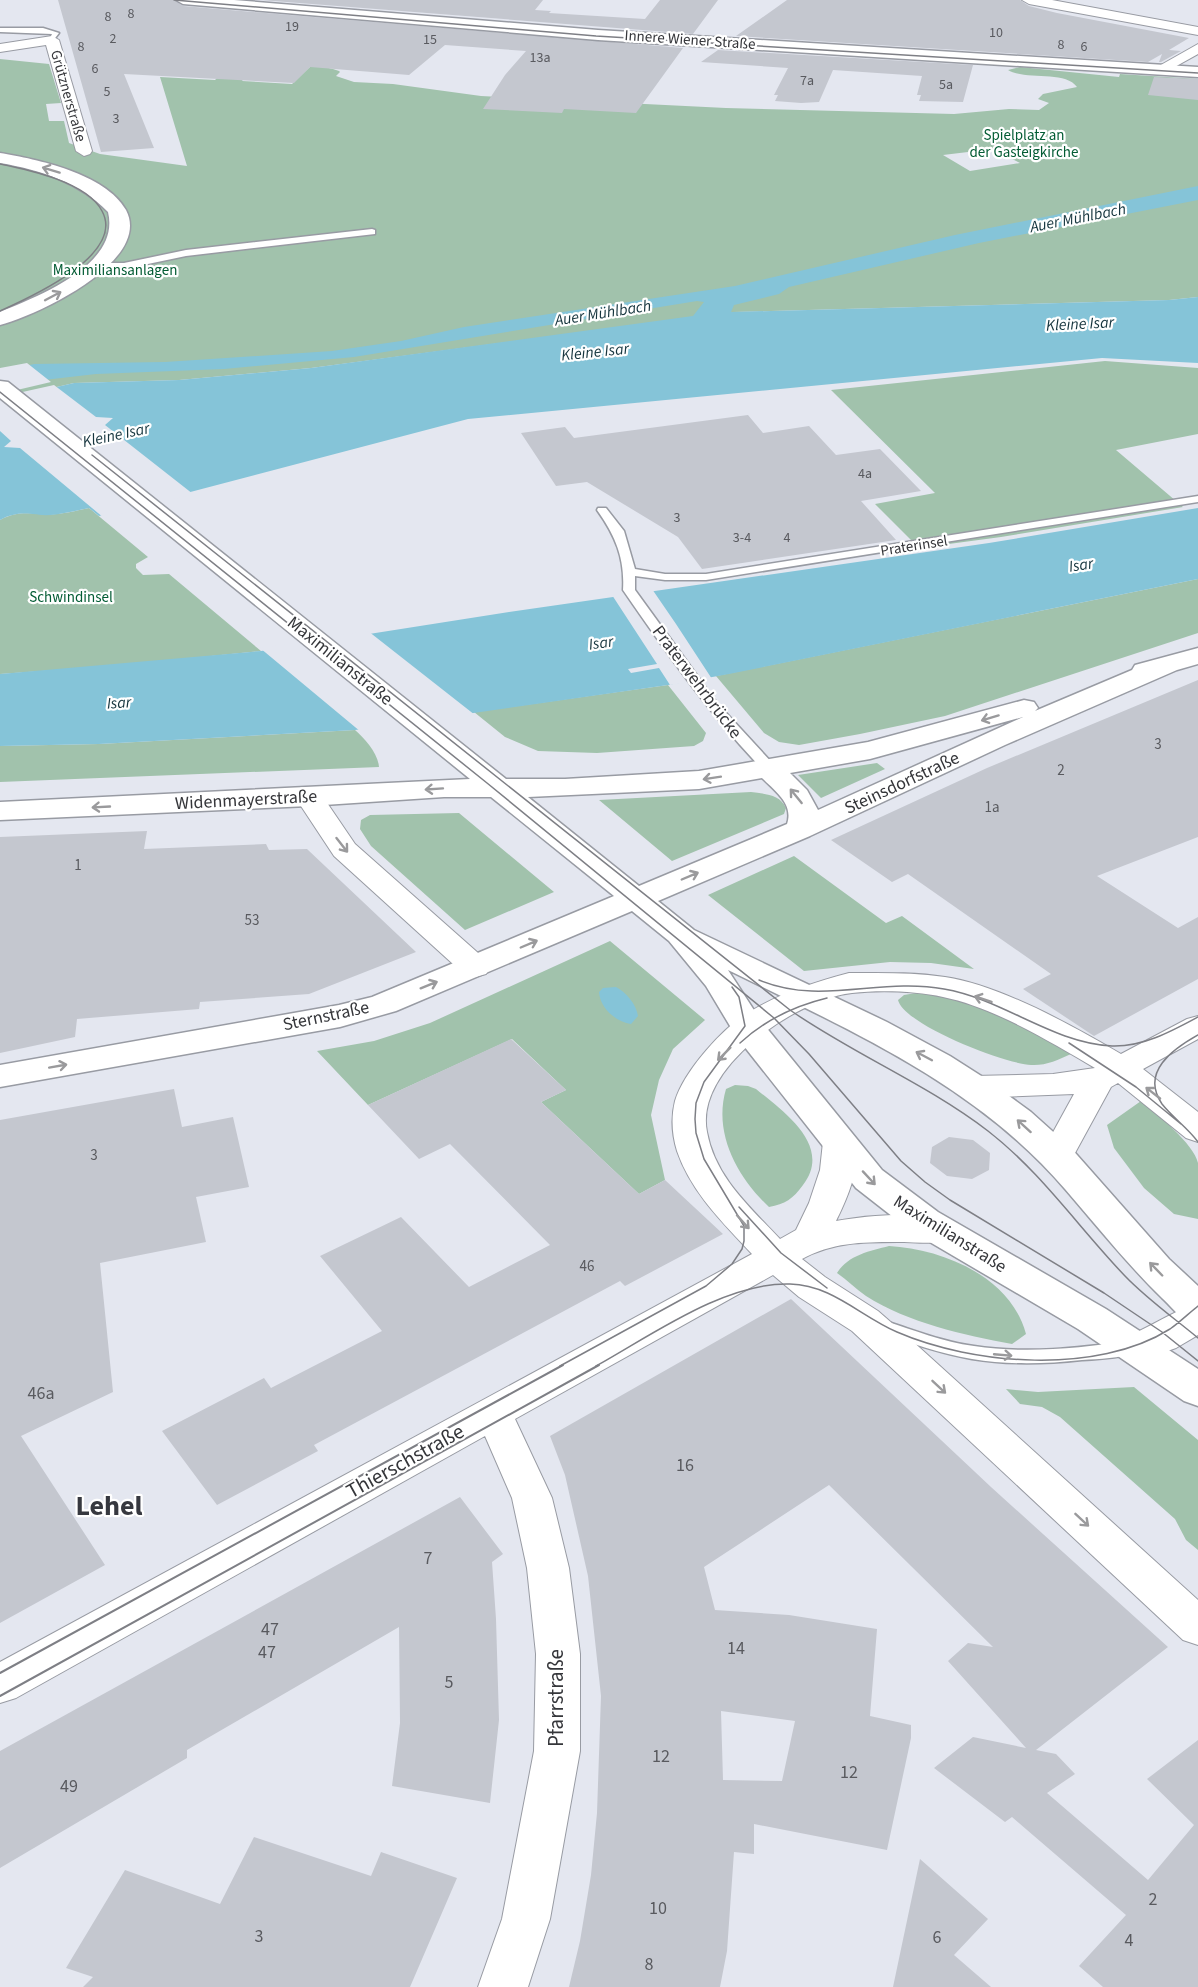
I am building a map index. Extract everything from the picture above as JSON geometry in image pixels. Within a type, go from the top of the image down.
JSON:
[{"type":"main road","name":"Innere Wiener Straße","points":[[183,0],[560,32],[1198,72]]},
{"type":"main road","points":[[0,158],[65,174],[96,190],[117,211],[120,234],[111,251],[96,266],[60,292],[0,320]]},
{"type":"main road","name":"Maximilianstraße","points":[[0,387],[680,934],[719,981],[748,1028],[869,1179],[887,1196],[938,1230],[1139,1347],[1198,1390]]},
{"type":"main road","name":"Steinsdorfstraße","points":[[496,787],[565,788],[699,780],[770,769],[870,750],[944,731],[1198,656]]},
{"type":"main road","name":"Steinsdorfstraße","points":[[636,898],[799,830],[995,740],[1167,665]]},
{"type":"main road","points":[[770,769],[802,804],[806,813],[805,822],[799,830]]},
{"type":"main road","name":"Widenmayerstraße","points":[[0,811],[496,787]]},
{"type":"main road","name":"Sternstraße","points":[[0,1076],[340,1016],[384,1004],[636,898]]},
{"type":"main road","name":"Maximilianstraße","points":[[680,934],[875,1030],[938,1064],[974,1087],[1018,1120],[1057,1156],[1155,1269],[1198,1309]]},
{"type":"street","points":[[1029,0],[1198,31]]},
{"type":"street","points":[[0,48],[52,40]]},
{"type":"street","name":"Grütznerstraße","points":[[52,40],[84,151]]},
{"type":"street","points":[[1159,70],[1198,48]]},
{"type":"street","points":[[309,797],[344,850],[475,967]]},
{"type":"street","points":[[1198,1130],[1109,1074],[1031,1019],[992,1002],[946,987],[900,983],[849,983],[805,997],[762,1018],[748,1028],[714,1063],[700,1084],[692,1101],[689,1129],[694,1150],[705,1175],[731,1209],[793,1248],[812,1287],[865,1321],[1198,1627]]},
{"type":"street","points":[[974,1087],[1053,1085],[1109,1074],[1198,1026]]},
{"type":"street","points":[[1057,1156],[1109,1074]]},
{"type":"street","points":[[793,1248],[832,1194],[838,1172],[840,1142]]},
{"type":"street","name":"Thierschstraße","points":[[0,1684],[793,1248],[862,1229],[938,1230]]},
{"type":"street","points":[[1139,1347],[1163,1338],[1198,1317]]},
{"type":"street","name":"Pfarrstraße","points":[[492,1413],[532,1498],[548,1568],[558,1654],[557,1751],[526,1919],[503,1987]]},
{"type":"lane","points":[[0,30],[43,30],[56,33],[52,40]]},
{"type":"lane","points":[[96,266],[124,266],[186,254],[372,232]]},
{"type":"lane","name":"Praterinsel","points":[[630,572],[665,577],[706,577],[1198,499]]},
{"type":"lane","points":[[602,510],[618,531],[630,572]]},
{"type":"lane","name":"Praterwehrbrücke","points":[[630,572],[629,590],[692,682],[745,744],[770,769]]},
{"type":"lane","points":[[865,1321],[972,1353],[1014,1357],[1066,1355],[1139,1347]]},
{"type":"green space","name":"Maximiliansanlagen","points":[[0,59],[49,64],[61,103],[46,104],[49,121],[64,121],[69,143],[100,154],[187,166],[160,77],[215,80],[220,75],[245,77],[242,81],[292,84],[311,66],[317,66],[339,71],[336,76],[354,82],[393,84],[481,96],[726,108],[954,114],[1009,109],[1039,110],[1049,103],[1038,99],[1043,94],[1077,87],[1064,79],[1025,75],[1008,70],[1020,67],[1119,77],[1120,74],[1198,79],[1198,297],[1169,300],[734,312],[311,368],[179,380],[74,383],[0,400]],"holes":[[[993,149],[1020,163],[970,171],[943,155]]]},
{"type":"green space","points":[[1105,361],[1198,368],[1198,434],[1116,450],[1183,507],[919,548],[875,504],[935,493],[831,390]]},
{"type":"green space","name":"Schwindinsel","points":[[89,508],[148,557],[136,564],[136,568],[143,575],[169,574],[261,651],[0,674],[0,520],[20,514],[65,513]]},
{"type":"green space","points":[[1198,579],[1198,633],[945,716],[860,734],[799,745],[779,742],[764,733],[716,676]]},
{"type":"green space","points":[[668,685],[706,733],[703,741],[694,746],[597,753],[538,751],[505,737],[474,712]]},
{"type":"green space","points":[[355,730],[374,752],[379,767],[0,782],[0,746],[99,744]]},
{"type":"green space","points":[[877,763],[885,769],[821,798],[798,775]]},
{"type":"green space","points":[[751,792],[780,800],[786,808],[784,814],[672,861],[599,800]]},
{"type":"green space","points":[[459,813],[554,892],[465,930],[371,846],[360,829],[361,820],[370,815]]},
{"type":"green space","points":[[794,856],[886,923],[902,916],[974,969],[931,963],[890,962],[804,971],[708,895]]},
{"type":"green space","points":[[610,941],[705,1020],[673,1049],[659,1080],[651,1115],[665,1180],[639,1194],[541,1102],[566,1090],[512,1039],[368,1105],[317,1051],[374,1041],[430,1023]]},
{"type":"green space","points":[[916,993],[956,999],[997,1013],[1037,1033],[1071,1054],[1046,1064],[1031,1065],[1001,1058],[957,1042],[918,1021],[904,1010],[898,1000],[904,995]]},
{"type":"green space","points":[[735,1085],[756,1089],[791,1119],[809,1144],[812,1157],[811,1171],[796,1194],[780,1204],[769,1207],[757,1195],[738,1168],[725,1138],[723,1105],[726,1089]]},
{"type":"green space","points":[[1141,1101],[1174,1129],[1195,1155],[1198,1163],[1198,1219],[1174,1214],[1144,1188],[1114,1148],[1107,1125]]},
{"type":"green space","points":[[889,1246],[931,1253],[972,1270],[1006,1297],[1018,1314],[1026,1334],[1012,1344],[918,1321],[866,1296],[837,1273],[853,1258]]},
{"type":"green space","points":[[1134,1387],[1198,1440],[1198,1550],[1186,1540],[1175,1519],[1060,1417],[1042,1407],[1020,1404],[1006,1389],[1038,1392]]},
{"type":"water","points":[[1198,186],[1198,200],[979,243],[789,287],[779,294],[734,305],[731,312],[1169,300],[1198,297],[1198,363],[1102,358],[468,419],[99,516],[89,508],[53,515],[15,514],[0,520],[0,400],[74,383],[179,380],[311,368],[693,316],[704,302],[697,301],[354,357],[224,369],[96,374],[35,381],[0,372],[34,364],[165,362],[332,351],[401,341],[464,327],[735,286],[955,235]]},
{"type":"water","name":"Isar","points":[[1198,508],[1198,579],[729,674],[668,685],[355,730],[99,744],[0,746],[0,674],[261,651],[509,612],[989,543]]},
{"type":"water","points":[[616,987],[627,995],[635,1007],[638,1016],[631,1024],[615,1017],[602,1003],[599,992],[603,988]]},
{"type":"pier","points":[[27,363],[51,382],[0,394],[0,368]]},
{"type":"pier","points":[[54,385],[96,417],[113,418],[105,425],[193,494],[104,518],[20,448],[4,447],[11,441],[0,431],[0,397]]},
{"type":"pier","points":[[652,589],[712,679],[670,685],[659,668],[631,673],[628,669],[657,664],[612,595]]},
{"type":"pier","points":[[368,631],[475,715],[361,732],[260,648]]},
{"type":"building","points":[[58,0],[174,0],[183,6],[683,48],[636,113],[564,109],[562,113],[483,109],[505,75],[526,51],[445,45],[409,75],[310,67],[294,83],[124,74],[154,148],[101,152]]},
{"type":"building","points":[[261,0],[543,0],[535,10],[551,11],[549,13],[645,19],[660,0],[718,0],[693,34]]},
{"type":"building","points":[[787,0],[1020,0],[1029,6],[1057,13],[1189,38],[1169,50],[1181,51],[1161,62],[1159,62],[1162,54],[1148,62],[736,36]]},
{"type":"building","points":[[718,50],[973,65],[963,102],[919,101],[921,95],[917,95],[922,76],[833,70],[819,102],[801,103],[775,101],[778,95],[774,95],[788,68],[701,62]]},
{"type":"building","points":[[1154,77],[1198,79],[1198,100],[1148,95]]},
{"type":"building","points":[[748,415],[763,433],[809,426],[836,455],[880,449],[921,491],[861,501],[896,540],[702,569],[678,537],[587,482],[556,486],[521,433],[565,427],[574,438]]},
{"type":"building","points":[[1198,680],[1198,837],[1097,876],[1178,928],[1198,917],[1198,979],[1094,1036],[1023,989],[1051,974],[908,874],[892,882],[831,840],[987,768]]},
{"type":"building","points":[[147,831],[144,849],[266,844],[269,850],[307,849],[416,952],[309,994],[200,1002],[199,1009],[77,1019],[75,1037],[0,1053],[0,837]]},
{"type":"building","points":[[511,1039],[566,1090],[541,1102],[639,1194],[665,1180],[723,1234],[625,1286],[620,1281],[314,1445],[318,1451],[217,1505],[162,1431],[264,1378],[271,1388],[382,1331],[320,1256],[401,1217],[469,1287],[550,1245],[450,1144],[419,1159],[368,1105]]},
{"type":"building","points":[[174,1089],[182,1127],[233,1117],[249,1187],[196,1197],[206,1242],[100,1263],[113,1392],[21,1436],[105,1565],[0,1623],[0,1120]]},
{"type":"building","points":[[949,1137],[973,1140],[990,1153],[989,1170],[972,1179],[947,1176],[930,1163],[932,1147]]},
{"type":"building","points":[[791,1299],[991,1487],[1168,1647],[1036,1750],[1056,1754],[1075,1774],[1047,1793],[1148,1880],[1194,1825],[1147,1779],[1198,1740],[1198,1987],[1103,1987],[1079,1966],[1126,1915],[1012,1817],[1005,1822],[934,1768],[973,1737],[1026,1748],[948,1661],[968,1643],[993,1647],[829,1485],[704,1567],[715,1610],[789,1615],[877,1629],[870,1716],[911,1725],[911,1738],[887,1850],[754,1824],[754,1854],[734,1852],[727,1951],[720,1987],[569,1987],[580,1941],[591,1875],[597,1813],[601,1696],[588,1576],[565,1475],[550,1436]],"holes":[[[721,1711],[795,1721],[782,1781],[723,1780]]]},
{"type":"building","points":[[460,1497],[503,1554],[492,1562],[499,1720],[490,1803],[392,1786],[400,1723],[399,1627],[187,1750],[187,1758],[0,1868],[0,1751]]},
{"type":"building","points":[[254,1837],[371,1876],[381,1852],[457,1878],[410,1987],[83,1987],[93,1977],[66,1968],[125,1870],[220,1904]]},
{"type":"building","points":[[920,1859],[988,1919],[954,1955],[991,1987],[893,1987]]},
{"type":"tram line","points":[[174,0],[596,36],[1198,73]]},
{"type":"tram line","points":[[0,164],[56,179],[84,192],[102,211],[106,227],[100,243],[88,259],[71,273],[32,296],[0,311]]},
{"type":"tram line","points":[[0,392],[487,783],[774,1018]]},
{"type":"tram line","points":[[92,455],[791,1010]]},
{"type":"tram line","points":[[759,980],[805,991],[897,986],[944,989],[987,1002],[1069,1037],[1112,1046],[1146,1041],[1168,1033],[1198,1017]]},
{"type":"tram line","points":[[560,1366],[706,1286],[732,1264],[742,1249],[744,1226],[704,1159],[696,1133],[695,1119],[696,1103],[704,1082],[745,1026],[739,997],[732,987]]},
{"type":"tram line","points":[[791,1010],[827,998]]},
{"type":"tram line","points":[[774,1018],[791,1010]]},
{"type":"tram line","points":[[791,1010],[839,1041],[940,1098],[988,1131],[1043,1182],[1133,1284],[1178,1322]]},
{"type":"tram line","points":[[740,1043],[774,1018]]},
{"type":"tram line","points":[[774,1018],[809,1054],[901,1161],[925,1182],[950,1200],[1104,1293],[1163,1333]]},
{"type":"tram line","points":[[1198,1035],[1179,1047],[1162,1063],[1155,1082],[1156,1092],[1162,1104],[1198,1142]]},
{"type":"tram line","points":[[1069,1043],[1136,1087],[1181,1124]]},
{"type":"tram line","points":[[739,1207],[781,1253],[827,1288]]},
{"type":"tram line","points":[[596,1366],[665,1326],[715,1301],[765,1286],[790,1284],[833,1295],[897,1332],[961,1352],[998,1358],[1072,1359],[1107,1354],[1140,1344],[1163,1333]]},
{"type":"tram line","points":[[1178,1322],[1198,1306]]},
{"type":"tram line","points":[[1163,1333],[1178,1322]]},
{"type":"tram line","points":[[1178,1322],[1198,1338]]},
{"type":"tram line","points":[[1163,1333],[1198,1361]]},
{"type":"tram line","points":[[0,1673],[563,1365]]},
{"type":"tram line","points":[[0,1696],[599,1365]]},
{"type":"district","name":"Lehel","points":[[109,1506]]},
{"type":"park label","name":"Spielplatz an der Gasteigkirche","points":[[1024,144]]},
{"type":"water label","name":"Auer Mühlbach","points":[[1078,218]]},
{"type":"water label","name":"Auer Mühlbach","points":[[603,313]]},
{"type":"water label","name":"Kleine Isar","points":[[1080,324]]},
{"type":"water label","name":"Kleine Isar","points":[[595,352]]},
{"type":"water label","name":"Kleine Isar","points":[[116,435]]}]
